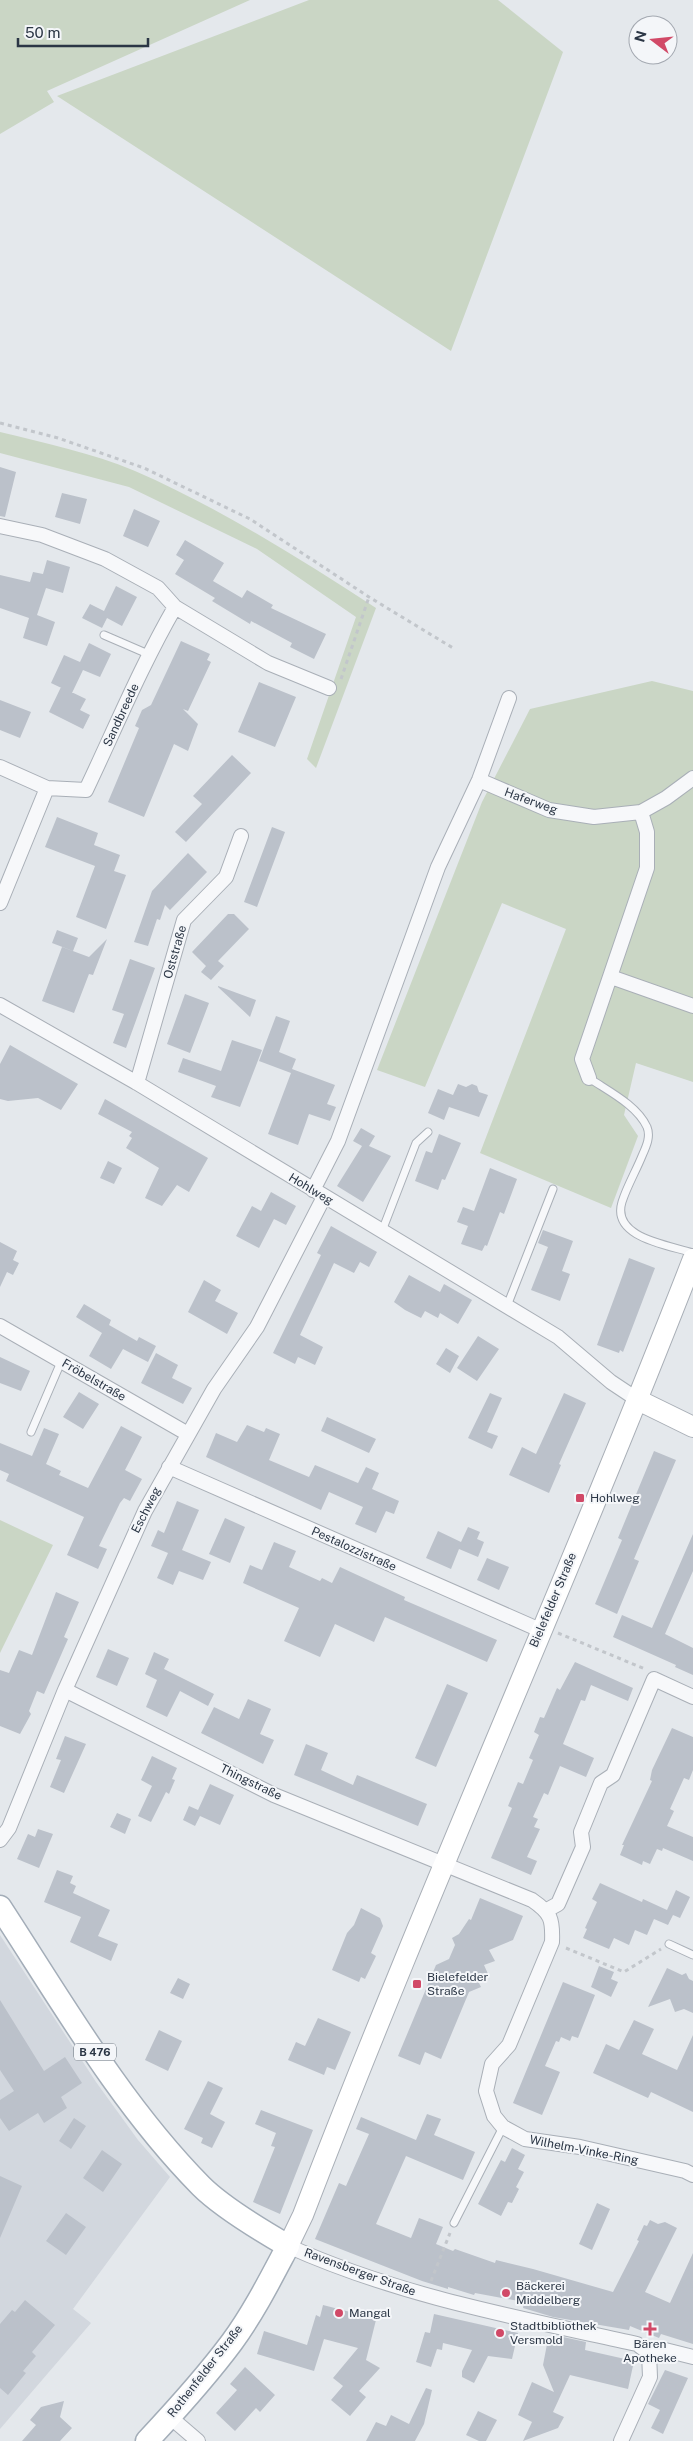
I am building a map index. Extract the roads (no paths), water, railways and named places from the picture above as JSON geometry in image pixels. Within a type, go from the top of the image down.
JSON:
[{"type":"main road","name":"Bielefelder Straße","points":[[288,2246],[303,2215],[443,1863],[638,1400],[693,1259]]},
{"type":"main road","name":"Hohlweg","points":[[638,1400],[693,1428]]},
{"type":"main road","name":"Ravensberger Straße","points":[[0,1907],[97,2056],[151,2129],[202,2187],[261,2230],[288,2246]]},
{"type":"main road","name":"Rothenfelder Straße","points":[[147,2441],[170,2417],[233,2341],[270,2281],[288,2246]]},
{"type":"street","points":[[0,526],[42,535],[104,559],[158,588],[175,607],[268,663],[329,688]]},
{"type":"street","name":"Sandbreede","points":[[0,767],[47,788],[86,790],[129,700],[148,654],[175,607]]},
{"type":"street","name":"Eschweg","points":[[0,1840],[9,1828],[65,1690],[133,1536],[169,1467],[214,1388],[257,1327],[319,1193],[438,867],[479,780],[509,698]]},
{"type":"street","name":"Haferweg","points":[[479,780],[558,812],[594,817],[641,812],[666,798],[693,778]]},
{"type":"street","points":[[0,903],[47,788]]},
{"type":"street","points":[[589,1078],[582,1059],[647,868],[647,832],[641,812]]},
{"type":"street","name":"Oststraße","points":[[137,1083],[184,920],[226,876],[241,836]]},
{"type":"street","points":[[611,977],[693,1006]]},
{"type":"street","name":"Hohlweg","points":[[0,1006],[137,1083],[558,1337],[611,1382],[638,1400]]},
{"type":"street","name":"Fröbelstraße","points":[[0,1326],[188,1434]]},
{"type":"street","name":"Pestalozzistraße","points":[[169,1467],[541,1628]]},
{"type":"street","points":[[547,1910],[558,1904],[583,1847],[581,1832],[601,1783],[613,1775],[654,1679],[693,1697]]},
{"type":"street","name":"Thingstraße","points":[[65,1690],[274,1795],[443,1863]]},
{"type":"street","points":[[443,1863],[532,1900],[547,1910],[553,1926],[552,1942],[509,2045],[492,2064],[488,2078],[486,2091],[489,2104],[503,2127]]},
{"type":"street","name":"Wilhelm-Vinke-Ring","points":[[503,2127],[525,2139],[580,2147],[685,2171],[693,2175]]},
{"type":"street","name":"Ravensberger Straße","points":[[288,2246],[324,2262],[426,2296],[637,2344],[650,2352],[665,2350],[693,2357]]},
{"type":"street","points":[[621,2441],[650,2377],[650,2352]]},
{"type":"street","points":[[170,2417],[198,2441]]},
{"type":"lane","points":[[104,635],[148,654]]},
{"type":"lane","points":[[589,1078],[637,1113],[648,1128],[648,1143],[622,1203],[620,1216],[625,1226],[638,1236],[693,1253]]},
{"type":"lane","points":[[382,1231],[416,1143],[428,1132]]},
{"type":"lane","points":[[507,1306],[553,1189]]},
{"type":"lane","points":[[31,1432],[61,1362]]},
{"type":"lane","points":[[669,1944],[693,1955]]},
{"type":"lane","points":[[454,2223],[503,2127]]},
{"type":"place","name":"Hohlweg","points":[[580,1498]]},
{"type":"place","name":"Bielefelder Straße","points":[[417,1984]]},
{"type":"place","name":"Bäckerei Middelberg","points":[[506,2293]]},
{"type":"place","name":"Mangal","points":[[339,2313]]},
{"type":"place","name":"Bären Apotheke","points":[[650,2329]]},
{"type":"place","name":"Stadtbibliothek Versmold","points":[[500,2333]]}]
